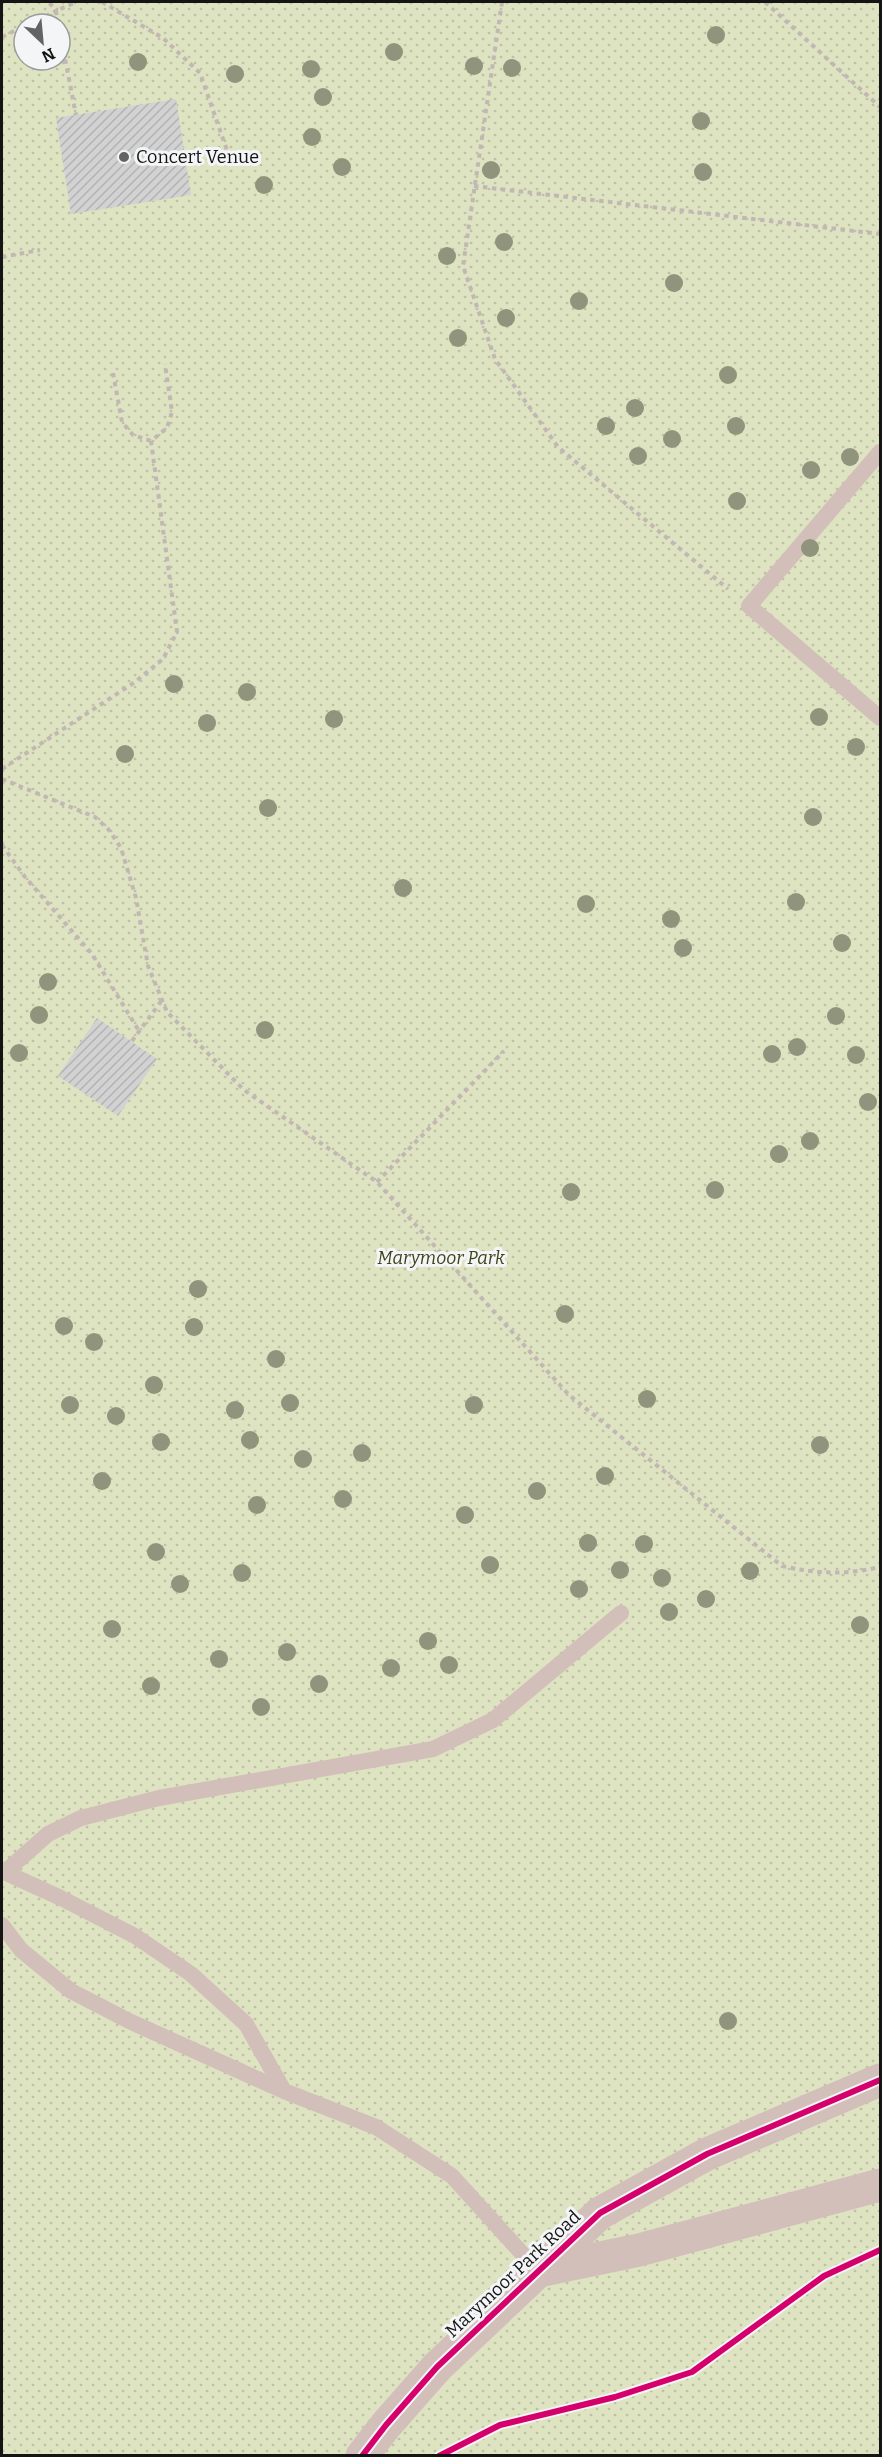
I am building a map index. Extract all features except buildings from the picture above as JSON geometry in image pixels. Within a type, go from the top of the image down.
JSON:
[{"type":"street","name":"Marymoor Park Road","points":[[362,2456],[386,2424],[437,2367],[600,2213],[707,2154],[880,2080]]},
{"type":"street","name":"Marymoor Park Road","points":[[538,2271],[639,2250],[880,2185]]},
{"type":"lane","points":[[880,452],[749,606],[880,718]]},
{"type":"lane","points":[[284,2091],[246,2024],[191,1974],[135,1936],[3,1872],[48,1834],[81,1818],[159,1798],[433,1749],[493,1720],[621,1613]]},
{"type":"lane","points":[[2,1925],[21,1950],[71,1991],[129,2021],[284,2091],[376,2127],[452,2176],[538,2271]]},
{"type":"path","points":[[49,2],[56,11],[76,2]]},
{"type":"path","points":[[102,2],[163,38],[200,73],[229,156]]},
{"type":"path","points":[[502,2],[463,266],[495,359],[558,447],[749,606]]},
{"type":"path","points":[[765,2],[880,107]]},
{"type":"path","points":[[68,72],[76,115]]},
{"type":"path","points":[[474,186],[880,234]]},
{"type":"path","points":[[2,257],[40,250]]},
{"type":"path","points":[[152,441],[167,428],[172,412],[165,364]]},
{"type":"path","points":[[113,373],[122,422],[133,435],[152,441]]},
{"type":"path","points":[[2,769],[135,682],[163,659],[177,632],[152,441]]},
{"type":"path","points":[[2,779],[95,817],[109,830],[121,848],[136,898],[148,966],[167,1012],[244,1090],[377,1182],[569,1395],[782,1566],[817,1574],[858,1572],[880,1567]]},
{"type":"path","points":[[2,844],[25,877],[92,954],[139,1031]]},
{"type":"path","points":[[132,1041],[162,1000]]},
{"type":"path","points":[[377,1182],[504,1051]]},
{"type":"green space","name":"Marymoor Park","points":[[2,2],[880,2],[880,2455],[2,2456]]},
{"type":"cycle path","points":[[362,2456],[437,2367],[600,2213],[707,2154],[880,2080]]},
{"type":"cycle path","points":[[439,2456],[500,2425],[615,2397],[692,2372],[824,2276],[880,2250]]},
{"type":"place","name":"Concert Venue","points":[[124,157]]}]
